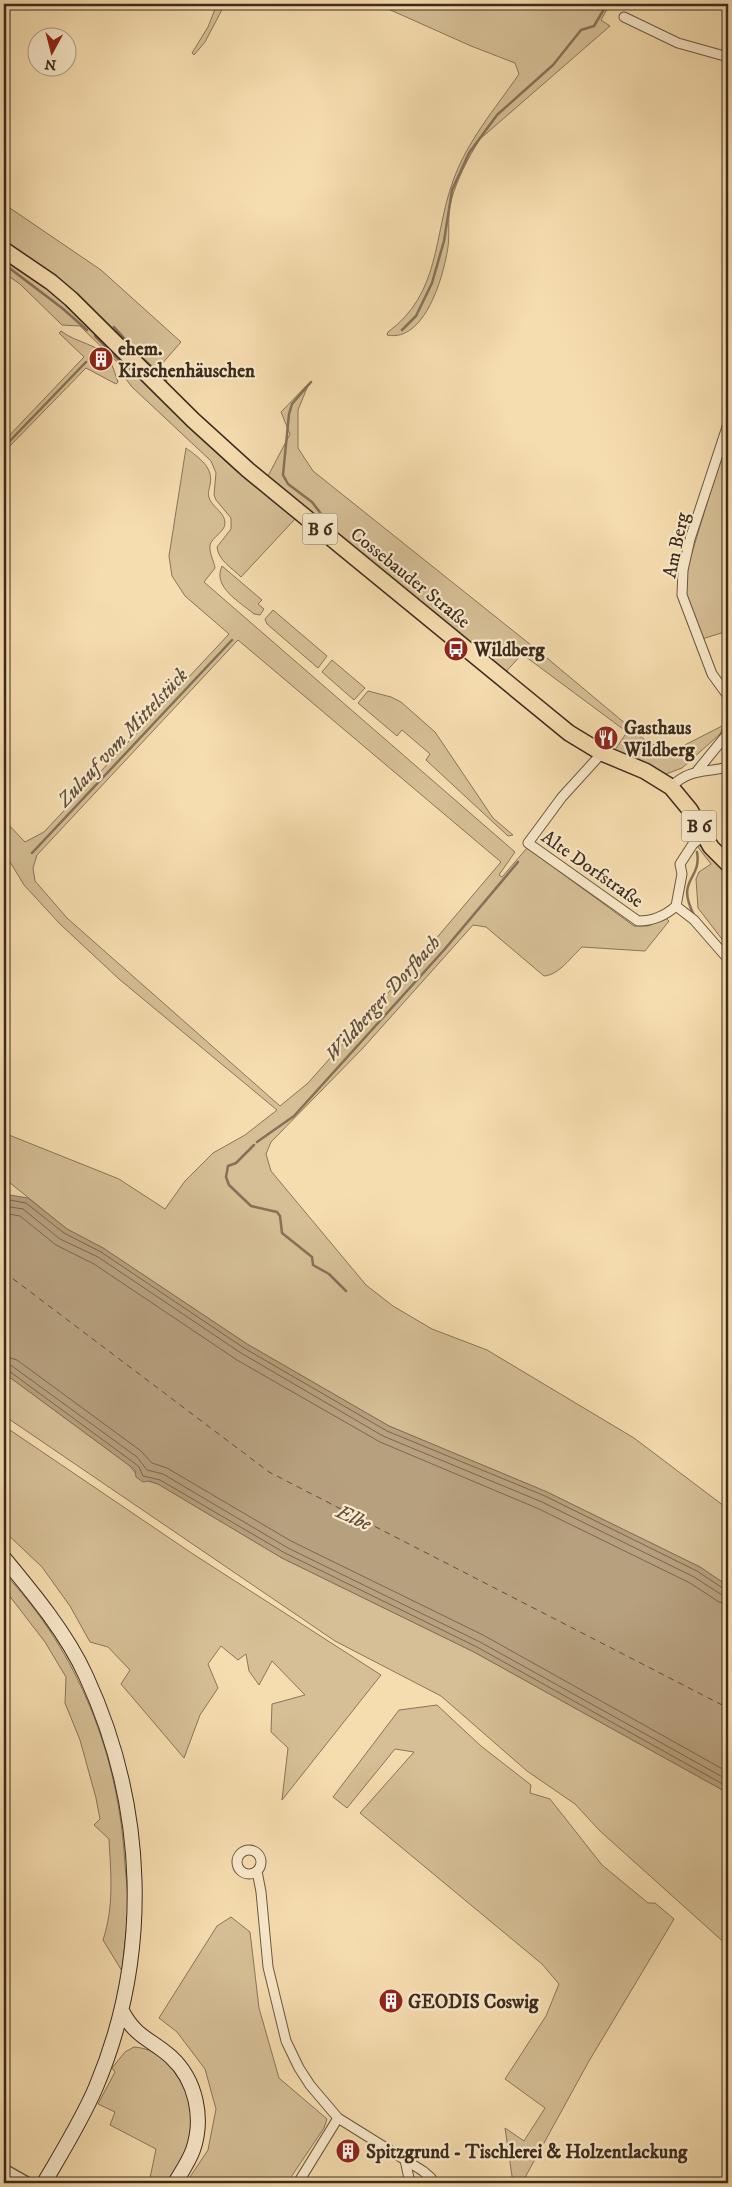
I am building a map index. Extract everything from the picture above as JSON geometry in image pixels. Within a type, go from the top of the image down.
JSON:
[{"type":"main road","name":"Cossebauder Straße","points":[[4,250],[51,282],[71,299],[193,420],[248,470],[569,733],[602,753],[645,771],[671,787],[690,810],[704,836],[728,864]]},
{"type":"main road","points":[[4,1558],[52,1619],[86,1674],[108,1729],[125,1790],[135,1852],[136,1906],[131,1961],[122,2011],[95,2088],[70,2138],[44,2183]]},
{"type":"main road","points":[[122,2011],[129,2025],[161,2049],[182,2070],[191,2086],[196,2103],[198,2125],[193,2150],[175,2183]]},
{"type":"street","points":[[624,17],[678,43],[728,56]]},
{"type":"street","name":"Am Berg","points":[[728,424],[690,539],[683,570],[682,595],[712,674],[728,696]]},
{"type":"street","points":[[697,771],[728,733]]},
{"type":"street","name":"Alte Dorfstraße","points":[[602,753],[562,797],[528,843],[638,921],[652,921],[676,906]]},
{"type":"street","points":[[671,787],[680,778],[697,771],[728,767]]},
{"type":"street","points":[[704,836],[693,844],[680,864],[682,874],[676,906],[694,920],[728,959]]},
{"type":"street","points":[[257,1871],[261,1892],[268,1967],[286,2041],[306,2080],[338,2118],[431,2178],[431,2183]]},
{"type":"street","points":[[298,2183],[338,2118]]},
{"type":"street","points":[[405,2160],[410,2183]]},
{"type":"street","points":[[4,2170],[27,2183]]},
{"type":"shaded area","points":[[217,4],[225,4],[205,42],[194,55],[192,53],[208,27]]},
{"type":"shaded area","points":[[377,4],[610,4],[601,20],[610,26],[480,139],[463,169],[451,201],[448,247],[437,289],[422,318],[412,329],[400,335],[387,335],[405,317],[418,300],[427,282],[447,202],[459,166],[482,126],[519,74],[515,63],[471,46]]},
{"type":"shaded area","points":[[4,204],[101,270],[181,342],[154,373],[80,297],[52,273],[4,242]]},
{"type":"shaded area","points":[[4,256],[48,286],[226,462],[295,519],[241,577],[223,560],[218,552],[217,547],[231,529],[231,518],[214,495],[216,473],[211,461],[132,387],[122,374],[117,362],[80,326],[62,325],[20,284],[4,273]]},
{"type":"shaded area","points":[[61,331],[105,354],[109,359],[118,382],[116,384],[86,368],[4,452],[4,441],[84,357],[59,333]]},
{"type":"shaded area","points":[[309,383],[298,410],[298,448],[313,471],[541,653],[645,740],[658,747],[675,750],[724,725],[720,734],[682,768],[666,774],[615,750],[627,732],[522,654],[503,675],[267,478],[290,434],[281,412]]},
{"type":"shaded area","points":[[728,434],[728,631],[702,639],[686,597],[688,566]]},
{"type":"shaded area","points":[[186,448],[208,468],[211,479],[208,492],[209,498],[225,519],[223,529],[210,545],[215,568],[204,582],[515,852],[499,875],[502,877],[527,848],[634,926],[648,926],[666,918],[669,921],[645,951],[582,947],[560,969],[544,976],[486,927],[473,925],[363,1048],[271,1142],[266,1154],[271,1171],[366,1285],[393,1306],[432,1329],[487,1350],[634,1438],[728,1509],[728,1586],[700,1567],[547,1492],[389,1426],[247,1344],[103,1248],[67,1229],[4,1178],[4,1133],[119,1179],[165,1209],[185,1181],[213,1153],[245,1135],[277,1110],[119,979],[60,924],[24,885],[4,852],[4,820],[25,842],[44,832],[229,634],[185,596],[172,576],[169,556]],"holes":[[[238,640],[501,862],[308,1083],[280,1106],[67,918],[35,881],[33,868],[37,855]]]},
{"type":"shaded area","points":[[222,566],[262,600],[258,604],[264,609],[260,615],[254,614],[235,599],[224,587],[220,574]]},
{"type":"shaded area","points":[[273,610],[327,656],[318,668],[267,624],[265,619]]},
{"type":"shaded area","points":[[332,660],[365,688],[354,700],[322,672]]},
{"type":"shaded area","points":[[368,691],[391,697],[401,702],[435,732],[493,818],[513,835],[508,836],[426,760],[430,754],[402,730],[397,736],[358,703]]},
{"type":"shaded area","points":[[697,846],[703,846],[728,870],[728,947],[698,908],[696,879],[699,872],[711,864]]},
{"type":"shaded area","points":[[4,1373],[130,1466],[136,1474],[147,1481],[158,1484],[282,1558],[474,1652],[728,1793],[728,1946],[600,1831],[575,1804],[527,1771],[441,1696],[335,1641],[6,1417],[4,1414]]},
{"type":"shaded area","points":[[4,1426],[193,1554],[381,1675],[282,1800],[288,1748],[271,1732],[272,1704],[305,1695],[272,1661],[259,1685],[249,1671],[246,1654],[238,1660],[221,1646],[208,1664],[218,1688],[200,1715],[184,1758],[121,1684],[130,1670],[108,1647],[90,1642],[70,1606],[42,1567],[4,1531]]},
{"type":"shaded area","points":[[4,1573],[54,1637],[74,1672],[104,1745],[114,1784],[121,1824],[127,1890],[128,1914],[122,1971],[103,1940],[110,1903],[109,1839],[94,1825],[100,1819],[80,1740],[65,1703],[66,1677],[45,1642],[8,1594],[7,1628],[4,1618]]},
{"type":"shaded area","points":[[437,1705],[481,1746],[531,1785],[530,1793],[550,1799],[602,1865],[648,1903],[655,1903],[674,1919],[589,2061],[522,2183],[513,2183],[505,2128],[524,2141],[545,2108],[505,2079],[546,2016],[559,1984],[542,1964],[360,1813],[414,1752],[395,1749],[347,1808],[333,1797],[399,1710]]},
{"type":"shaded area","points":[[231,1917],[250,1932],[259,2008],[279,2078],[327,2119],[324,2128],[287,2183],[186,2183],[208,2150],[216,2109],[205,2069],[177,2032],[159,2018],[217,1926]]},
{"type":"shaded area","points":[[134,2047],[149,2050],[172,2066],[187,2091],[191,2105],[190,2140],[169,2183],[149,2183],[156,2149],[110,2125],[115,2112],[98,2104],[115,2072],[112,2068],[125,2052]]},
{"type":"water","name":"Elbe","points":[[4,1194],[28,1198],[67,1229],[103,1248],[247,1344],[389,1426],[547,1492],[700,1567],[728,1586],[728,1793],[474,1652],[282,1558],[158,1484],[150,1481],[143,1482],[136,1477],[135,1470],[130,1466],[4,1373]]},
{"type":"waterway","name":"Zulauf vom Mittelstück","points":[[402,330],[416,316],[432,283],[444,241],[452,190],[469,153],[497,115],[553,65],[581,30],[594,26],[607,4]]},
{"type":"waterway","points":[[4,264],[62,308],[87,330]]},
{"type":"waterway","points":[[114,327],[141,357],[166,380]]},
{"type":"waterway","points":[[95,336],[127,368]]},
{"type":"waterway","points":[[91,358],[98,350]]},
{"type":"waterway","points":[[4,447],[86,362]]},
{"type":"waterway","name":"Zulauf vom Mittelstück","points":[[311,382],[292,404],[289,414],[283,475],[288,484],[312,502],[322,515]]},
{"type":"waterway","name":"Zulauf vom Mittelstück","points":[[32,853],[232,640]]},
{"type":"waterway","points":[[694,915],[687,894],[688,886],[698,862],[697,852]]},
{"type":"waterway","name":"Wildberger Dorfbach","points":[[257,1142],[294,1116],[444,950],[518,862]]},
{"type":"waterway","name":"Wildberger Dorfbach","points":[[254,1145],[236,1163],[228,1166],[226,1177],[229,1185],[251,1206],[277,1212],[280,1216],[282,1233],[312,1257],[313,1265],[329,1274],[346,1291]]},
{"type":"ferry route","points":[[4,1272],[269,1472],[728,1708]]},
{"type":"place","name":"ehem. Kirschenhäuschen","points":[[101,359]]},
{"type":"place","name":"Wildberg","points":[[456,649]]},
{"type":"place","name":"Gasthaus Wildberg","points":[[606,738]]},
{"type":"place","name":"GEODIS Coswig","points":[[391,2001]]},
{"type":"place","name":"Spitzgrund - Tischlerei & Holzentlackung","points":[[348,2151]]}]
